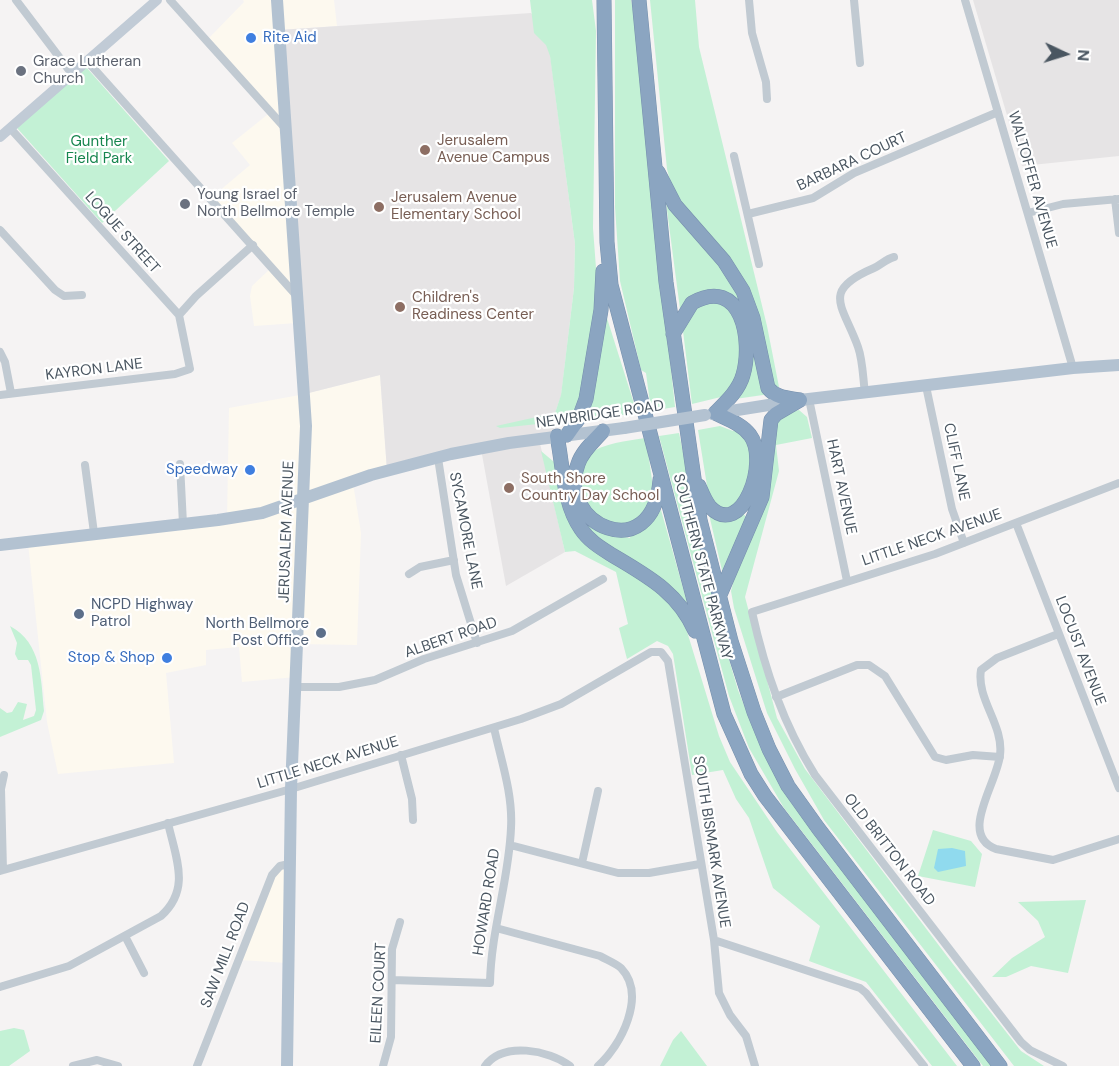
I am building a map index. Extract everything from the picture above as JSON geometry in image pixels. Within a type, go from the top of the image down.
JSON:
[{"type":"highway","name":"SOUTHERN STATE PARKWAY","points":[[604,0],[607,242],[611,285],[708,657],[732,733],[765,796],[969,1062]]},
{"type":"highway","name":"SOUTHERN STATE PARKWAY","points":[[639,0],[663,255],[694,477],[705,544],[754,712],[769,748],[789,786],[818,828],[1000,1066]]},
{"type":"highway","points":[[656,168],[675,205],[724,261],[743,291],[753,318],[768,388],[783,397],[805,400]]},
{"type":"highway","points":[[606,197],[598,327],[583,411],[562,436],[570,504],[580,529],[596,545],[669,591],[686,611],[708,657]]},
{"type":"highway","points":[[673,334],[687,307],[700,298],[721,298],[730,302],[742,318],[747,343],[743,375],[736,390],[710,414],[743,428],[753,440],[758,454],[753,485],[743,505],[729,513],[720,513],[711,507],[694,477]]},
{"type":"highway","points":[[719,597],[762,497],[771,420],[776,414],[805,400]]},
{"type":"highway","points":[[603,430],[581,457],[575,477],[581,503],[598,525],[613,531],[626,530],[643,522],[655,504],[660,472]]},
{"type":"main road","name":"JERUSALEM AVENUE","points":[[277,0],[305,394],[291,789],[287,1066]]},
{"type":"main road","points":[[0,137],[151,2]]},
{"type":"main road","name":"NEWBRIDGE ROAD","points":[[0,545],[262,513],[371,475],[438,458],[562,436],[805,400],[1119,364]]},
{"type":"street","points":[[16,0],[72,74]]},
{"type":"street","points":[[170,0],[286,128]]},
{"type":"street","points":[[749,0],[752,33],[766,82],[767,99]]},
{"type":"street","points":[[854,0],[860,63]]},
{"type":"street","name":"WALTOFFER AVENUE","points":[[965,0],[1073,368]]},
{"type":"street","points":[[87,61],[298,297]]},
{"type":"street","name":"BARBARA COURT","points":[[748,214],[813,198],[854,173],[998,112]]},
{"type":"street","name":"LOGUE STREET","points":[[9,128],[179,315]]},
{"type":"street","points":[[734,156],[759,264]]},
{"type":"street","points":[[1028,213],[1063,204],[1117,199],[1119,233]]},
{"type":"street","points":[[0,230],[55,290],[64,296],[82,295]]},
{"type":"street","points":[[179,315],[195,297],[253,245]]},
{"type":"street","points":[[865,393],[859,350],[840,306],[840,294],[846,281],[894,257]]},
{"type":"street","name":"KAYRON LANE","points":[[0,395],[175,374],[190,369],[179,315]]},
{"type":"street","points":[[0,352],[5,362],[11,393]]},
{"type":"street","name":"CLIFF LANE","points":[[926,386],[952,508],[964,543]]},
{"type":"street","name":"HART AVENUE","points":[[805,400],[847,581]]},
{"type":"street","name":"SYCAMORE LANE","points":[[438,458],[454,560],[477,643]]},
{"type":"street","points":[[180,464],[183,524]]},
{"type":"street","points":[[85,465],[94,533]]},
{"type":"street","name":"LITTLE NECK AVENUE","points":[[752,612],[898,567],[1119,483]]},
{"type":"street","name":"LOCUST AVENUE","points":[[1016,524],[1058,634],[1116,768],[1119,788]]},
{"type":"street","points":[[409,574],[420,567],[454,560]]},
{"type":"street","name":"ALBERT ROAD","points":[[296,687],[339,687],[363,683],[424,659],[520,628],[603,579]]},
{"type":"street","name":"OLD BRITTON ROAD","points":[[752,612],[764,662],[776,697],[796,743],[822,785],[1014,1033],[1030,1050],[1063,1066]]},
{"type":"street","points":[[1058,634],[997,658],[981,670],[981,684],[1000,735],[1000,757],[978,825],[980,838],[987,846],[1053,860],[1119,839]]},
{"type":"street","name":"SOUTH BISMARK AVENUE","points":[[651,652],[661,651],[667,657],[714,940],[860,988],[924,1066]]},
{"type":"street","name":"LITTLE NECK AVENUE","points":[[2,870],[291,789],[494,728],[561,704],[651,652]]},
{"type":"street","points":[[776,697],[857,665],[869,665],[885,676],[935,757],[946,759],[973,755],[1000,757]]},
{"type":"street","name":"HOWARD ROAD","points":[[392,980],[490,983],[492,946],[510,845],[509,799],[494,728]]},
{"type":"street","points":[[401,755],[412,799],[413,820]]},
{"type":"street","points":[[2,870],[1,789],[4,775]]},
{"type":"street","points":[[582,863],[598,791]]},
{"type":"street","points":[[0,987],[69,966],[160,916],[177,898],[180,883],[168,824]]},
{"type":"street","points":[[510,845],[633,874],[700,864]]},
{"type":"street","name":"SAW MILL ROAD","points":[[197,1066],[272,875],[280,866],[290,864]]},
{"type":"street","name":"EILEEN COURT","points":[[383,1066],[391,1037],[392,949],[400,922]]},
{"type":"street","points":[[496,928],[600,956],[615,964],[626,974],[630,995],[624,1030],[610,1054],[598,1066]]},
{"type":"street","points":[[125,936],[144,973]]},
{"type":"street","points":[[714,940],[719,993],[730,1015],[746,1036],[755,1066]]},
{"type":"street","points":[[485,1066],[500,1054],[531,1052],[560,1058],[570,1066]]},
{"type":"street","points":[[73,1066],[97,1060],[118,1066]]},
{"type":"shaded area","points":[[243,0],[334,0],[337,26],[278,30],[297,323],[254,326],[250,296],[252,286],[272,267],[211,198],[250,165],[232,143],[272,111],[208,39],[244,2]]},
{"type":"shaded area","points":[[973,0],[1119,0],[1119,156],[1022,166]]},
{"type":"shaded area","name":"Jerusalem Avenue Campus","points":[[531,13],[547,31],[575,244],[574,288],[561,396],[555,413],[557,436],[539,439],[565,552],[506,586],[481,449],[387,471],[380,375],[305,394],[279,30]]},
{"type":"shaded area","points":[[380,375],[387,471],[353,483],[361,533],[357,645],[299,644],[296,677],[242,682],[239,647],[206,650],[206,665],[166,673],[174,763],[58,774],[47,722],[28,543],[227,520],[229,408],[305,394]]},
{"type":"shaded area","points":[[289,865],[287,963],[240,960],[276,869]]},
{"type":"green space","points":[[530,0],[592,0],[596,31],[593,228],[598,295],[579,413],[566,421],[500,428],[496,426],[555,413],[561,395],[574,288],[575,244],[550,56],[546,45],[534,33]]},
{"type":"green space","points":[[615,0],[631,0],[634,15],[675,407],[651,411],[646,373],[641,370],[620,281],[615,207]]},
{"type":"green space","points":[[650,0],[695,0],[699,47],[767,326],[779,387],[774,387],[754,306],[674,196],[667,169]]},
{"type":"green space","name":"Gunther Field Park","points":[[86,67],[169,161],[102,223],[17,128]]},
{"type":"green space","points":[[665,195],[740,290],[770,394],[735,399],[751,363],[734,299],[688,299],[680,309]]},
{"type":"green space","points":[[702,301],[726,302],[743,326],[740,376],[725,396],[692,404],[683,331],[686,317]]},
{"type":"green space","points":[[606,315],[637,413],[588,420],[585,418]]},
{"type":"green space","points":[[799,410],[807,417],[812,438],[776,445],[779,471],[745,597],[777,718],[805,769],[953,964],[1021,1051],[1044,1066],[1014,1066],[824,820],[767,713],[734,608],[731,591],[773,426],[781,414]]},
{"type":"green space","points":[[720,426],[740,431],[756,453],[739,505],[720,509],[709,498],[698,430]]},
{"type":"green space","points":[[679,433],[720,629],[738,690],[759,743],[792,804],[992,1066],[983,1066],[784,808],[749,748],[729,696],[659,436]]},
{"type":"green space","points":[[646,438],[653,487],[644,516],[628,526],[615,527],[604,522],[586,502],[579,476],[582,464],[589,454],[601,447]]},
{"type":"green space","points":[[541,451],[560,467],[574,525],[673,603],[685,625],[719,736],[730,762],[777,832],[957,1066],[932,1066],[866,982],[809,961],[820,926],[773,888],[749,818],[736,799],[723,770],[692,775],[673,654],[668,646],[657,641],[627,659],[619,628],[628,624],[616,572],[575,551],[565,552]]},
{"type":"green space","points":[[661,510],[687,602],[684,603],[600,544],[579,516],[583,514],[603,533],[630,538],[631,533]]},
{"type":"green space","points":[[708,510],[743,513],[746,517],[724,579]]},
{"type":"green space","points":[[10,626],[21,633],[34,652],[38,663],[44,711],[41,720],[0,737],[0,708],[7,713],[12,712],[18,702],[27,704],[23,720],[34,716],[36,710],[31,665],[28,660],[18,660],[15,654],[17,643]]},
{"type":"green space","points":[[933,830],[971,841],[982,854],[975,887],[918,876]]},
{"type":"green space","points":[[1086,900],[1068,973],[1031,966],[1006,977],[992,977],[1012,958],[1045,937],[1038,921],[1018,902]]},
{"type":"green space","points":[[14,1028],[24,1030],[30,1051],[9,1066],[0,1066],[0,1031]]},
{"type":"green space","points":[[681,1031],[707,1066],[660,1066],[673,1040]]},
{"type":"water","points":[[952,848],[965,851],[966,866],[938,872],[934,868],[938,849]]},
{"type":"place","name":"Rite Aid","points":[[251,38]]},
{"type":"place","name":"Grace Lutheran Church","points":[[21,71]]},
{"type":"place","name":"Jerusalem Avenue Campus","points":[[425,150]]},
{"type":"place","name":"Young Israel of North Bellmore Temple","points":[[185,204]]},
{"type":"place","name":"Jerusalem Avenue Elementary School","points":[[379,207]]},
{"type":"place","name":"Children's Readiness Center","points":[[400,307]]},
{"type":"place","name":"Speedway","points":[[250,470]]},
{"type":"place","name":"South Shore Country Day School","points":[[509,488]]},
{"type":"place","name":"NCPD Highway Patrol","points":[[79,614]]},
{"type":"place","name":"North Bellmore Post Office","points":[[321,633]]},
{"type":"place","name":"Stop & Shop","points":[[167,658]]}]
